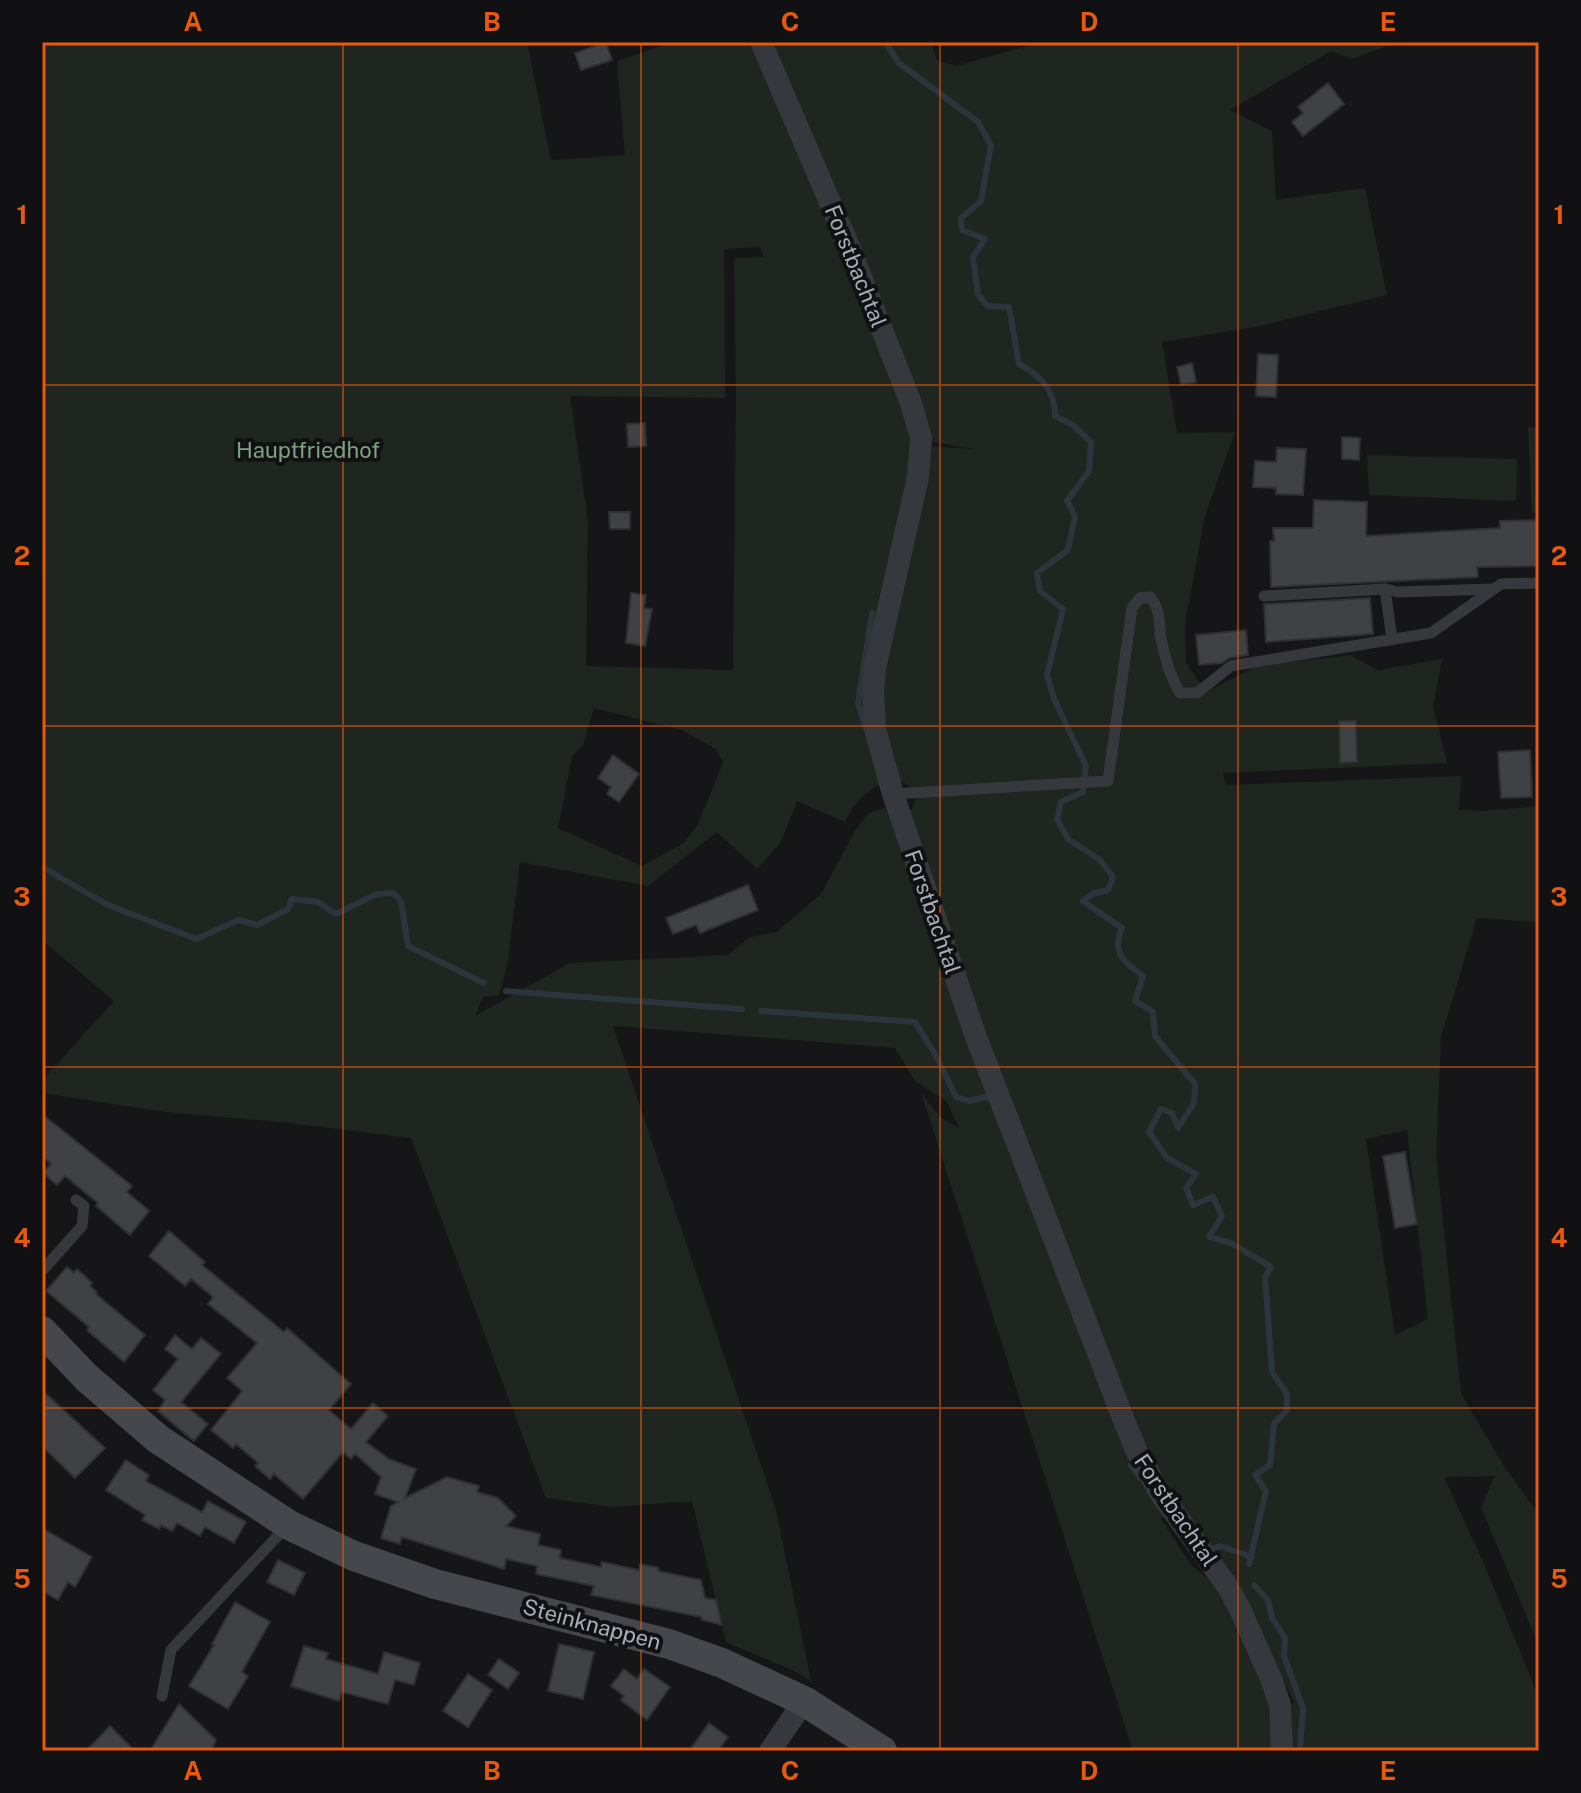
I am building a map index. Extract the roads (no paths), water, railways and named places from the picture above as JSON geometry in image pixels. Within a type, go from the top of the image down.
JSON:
[{"type":"street","name":"Forstbachtal","points":[[761,42],[848,244],[911,403],[921,438],[918,477],[883,626],[873,692],[875,729],[893,794],[1003,1111],[1125,1423],[1160,1493],[1228,1587],[1240,1609],[1280,1705],[1282,1751]]},
{"type":"street","name":"Steinknappen","points":[[42,1331],[96,1385],[158,1439],[289,1525],[354,1556],[435,1584],[669,1644],[736,1669],[804,1701],[882,1751]]},
{"type":"street","points":[[770,1751],[804,1701]]},
{"type":"lane","points":[[893,794],[1108,781],[1132,608],[1140,598],[1150,597],[1158,608],[1160,637],[1172,679],[1180,693],[1197,693],[1231,666],[1431,633],[1501,584],[1539,583]]},
{"type":"lane","points":[[1385,589],[1392,639]]},
{"type":"lane","points":[[1264,596],[1385,589],[1398,592],[1493,589]]},
{"type":"lane","points":[[42,1271],[82,1226],[84,1206],[76,1200]]},
{"type":"lane","points":[[162,1696],[171,1650],[289,1525]]},
{"type":"waterway","points":[[885,42],[899,63],[978,122],[991,145],[981,201],[961,218],[962,230],[985,239],[973,257],[978,295],[988,306],[1009,307],[1019,364],[1045,385],[1055,416],[1073,425],[1091,442],[1089,471],[1067,501],[1075,516],[1068,550],[1037,573],[1040,591],[1063,609],[1047,675],[1054,699],[1086,766],[1083,792],[1061,802],[1057,819],[1068,839],[1100,860],[1113,877],[1108,890],[1092,894],[1083,901],[1122,928],[1118,944],[1121,956],[1143,976],[1135,1001],[1153,1012],[1155,1036],[1195,1084],[1194,1103],[1178,1128],[1172,1113],[1161,1109],[1149,1132],[1167,1158],[1196,1174],[1186,1188],[1193,1205],[1213,1197],[1222,1216],[1209,1237],[1231,1243],[1271,1267],[1265,1277],[1272,1372],[1287,1394],[1287,1410],[1274,1424],[1270,1465],[1255,1475],[1266,1491],[1249,1564]]},
{"type":"waterway","points":[[865,727],[858,703],[872,613]]},
{"type":"waterway","points":[[42,867],[108,905],[196,939],[239,920],[257,925],[288,909],[292,899],[318,902],[336,914],[377,894],[393,893],[401,901],[408,946],[484,983]]},
{"type":"waterway","points":[[506,991],[742,1009]]},
{"type":"waterway","points":[[761,1011],[915,1022],[956,1097],[969,1101],[988,1096],[989,1099]]},
{"type":"waterway","points":[[1131,1465],[1140,1478]]},
{"type":"waterway","points":[[1212,1549],[1220,1546],[1252,1557]]},
{"type":"waterway","points":[[1254,1585],[1268,1600],[1272,1618],[1285,1638],[1284,1656],[1303,1708],[1300,1751]]},
{"type":"park label","name":"Hauptfriedhof","points":[[308,450]]}]
